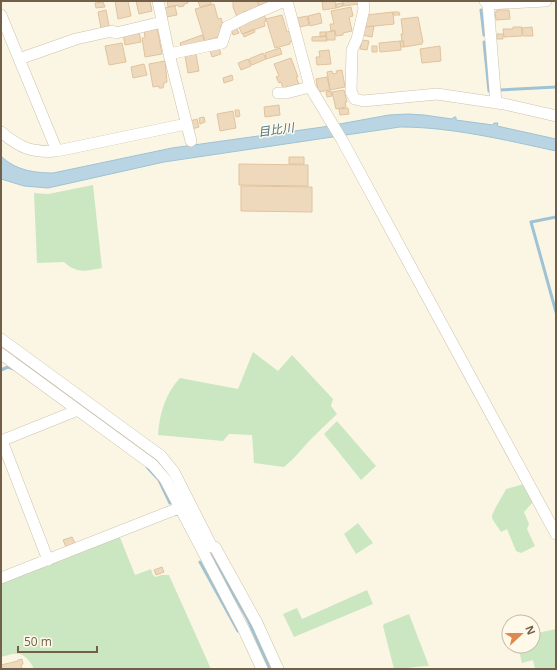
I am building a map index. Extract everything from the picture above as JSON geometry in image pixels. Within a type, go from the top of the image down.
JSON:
[{"type":"street","points":[[158,1],[168,54],[190,141]]},
{"type":"street","points":[[168,54],[222,43],[227,27],[286,1],[310,87],[342,140],[556,534]]},
{"type":"street","points":[[363,1],[364,9],[357,39],[352,50],[351,92],[355,99],[363,101],[437,94],[496,103],[556,116]]},
{"type":"street","points":[[496,103],[487,3],[546,1]]},
{"type":"street","points":[[1,15],[57,151]]},
{"type":"street","points":[[19,59],[76,39],[112,31],[116,33],[162,22]]},
{"type":"street","points":[[278,93],[286,93],[310,87]]},
{"type":"street","points":[[1,132],[16,144],[30,150],[44,152],[57,151],[186,124]]},
{"type":"street","points":[[1,339],[161,456],[174,472],[212,548],[257,623],[278,669]]},
{"type":"street","points":[[1,354],[153,465],[165,480],[179,508],[212,548],[244,630],[262,669]]},
{"type":"street","points":[[48,560],[1,441],[78,410]]},
{"type":"street","points":[[1,578],[179,508]]},
{"type":"green space","points":[[93,185],[102,268],[82,271],[69,266],[64,262],[37,263],[34,193],[48,194]]},
{"type":"green space","points":[[253,352],[278,371],[292,355],[333,399],[331,406],[337,414],[284,467],[254,463],[252,435],[229,434],[223,441],[158,435],[164,404],[171,390],[180,378],[238,389]]},
{"type":"green space","points":[[337,421],[376,466],[361,480],[324,434]]},
{"type":"green space","points":[[524,484],[534,501],[524,512],[529,524],[527,529],[535,546],[521,553],[516,551],[507,529],[501,532],[492,516],[506,489]]},
{"type":"green space","points":[[358,523],[373,543],[356,554],[344,534]]},
{"type":"green space","points":[[119,535],[135,575],[151,569],[153,575],[156,577],[161,575],[169,575],[211,669],[34,669],[29,660],[21,654],[12,654],[1,657],[1,582]]},
{"type":"green space","points":[[367,590],[373,604],[294,637],[283,614],[297,608],[302,619]]},
{"type":"green space","points":[[409,614],[429,666],[394,669],[383,626],[384,624]]},
{"type":"green space","points":[[556,629],[556,669],[535,669],[533,660],[522,663],[520,654],[541,654],[541,632]]},
{"type":"water","points":[[408,114],[452,119],[456,117],[456,120],[493,125],[494,123],[498,123],[497,126],[556,139],[556,151],[459,132],[439,129],[400,127],[164,162],[48,188],[24,186],[1,179],[1,156],[12,165],[25,170],[53,173],[172,148],[323,127],[389,115]]},
{"type":"building","points":[[115,1],[128,1],[131,16],[118,19]]},
{"type":"building","points":[[136,1],[150,1],[152,11],[139,14]]},
{"type":"building","points":[[167,1],[187,1],[188,3],[179,7],[178,5],[168,7]]},
{"type":"building","points":[[198,1],[211,1],[211,4],[200,7]]},
{"type":"building","points":[[233,1],[257,1],[259,6],[254,8],[255,10],[246,13],[245,11],[243,12],[244,14],[237,17],[233,7]]},
{"type":"building","points":[[258,1],[274,1],[259,5]]},
{"type":"building","points":[[322,1],[335,1],[336,8],[323,10]]},
{"type":"building","points":[[343,1],[359,1],[359,4],[343,6]]},
{"type":"building","points":[[103,2],[105,7],[96,8],[95,3]]},
{"type":"building","points":[[343,3],[343,6],[336,8],[336,4]]},
{"type":"building","points":[[214,4],[218,19],[221,18],[223,25],[220,26],[222,30],[220,30],[221,36],[205,41],[195,9]]},
{"type":"building","points":[[175,6],[177,15],[166,17],[164,8]]},
{"type":"building","points":[[351,7],[353,16],[349,17],[352,31],[336,36],[335,30],[331,31],[330,24],[334,24],[331,11]]},
{"type":"building","points":[[106,10],[109,26],[101,28],[98,12]]},
{"type":"building","points":[[497,10],[509,10],[510,19],[496,20],[495,12],[497,12]]},
{"type":"building","points":[[393,12],[399,12],[400,15],[393,15]]},
{"type":"building","points":[[393,12],[394,24],[365,27],[366,15]]},
{"type":"building","points":[[264,13],[266,21],[264,22],[265,26],[242,34],[238,25]]},
{"type":"building","points":[[320,13],[322,23],[310,26],[308,16]]},
{"type":"building","points":[[282,15],[287,32],[290,31],[293,41],[290,42],[290,44],[275,48],[266,19]]},
{"type":"building","points":[[307,16],[309,25],[299,27],[297,18]]},
{"type":"building","points":[[418,17],[423,42],[422,44],[404,47],[401,34],[403,34],[401,19]]},
{"type":"building","points":[[374,26],[372,37],[362,35],[364,27]]},
{"type":"building","points":[[157,27],[162,54],[145,57],[142,38],[145,38],[144,29]]},
{"type":"building","points":[[236,27],[239,33],[233,35],[231,29]]},
{"type":"building","points":[[513,27],[522,27],[522,36],[504,37],[503,29],[513,29]]},
{"type":"building","points":[[532,27],[533,36],[523,36],[522,28]]},
{"type":"building","points":[[254,29],[255,32],[244,37],[243,34]]},
{"type":"building","points":[[139,31],[141,42],[125,45],[123,34]]},
{"type":"building","points":[[335,31],[335,40],[327,40],[326,32]]},
{"type":"building","points":[[320,32],[326,32],[326,36],[320,37]]},
{"type":"building","points":[[497,34],[503,34],[503,39],[497,39]]},
{"type":"building","points":[[202,35],[205,43],[182,50],[180,43]]},
{"type":"building","points":[[326,36],[327,41],[312,41],[312,37]]},
{"type":"building","points":[[362,40],[369,41],[367,50],[360,49]]},
{"type":"building","points":[[400,41],[403,41],[404,47],[401,47]]},
{"type":"building","points":[[400,41],[401,50],[380,52],[379,43]]},
{"type":"building","points":[[122,43],[126,62],[109,65],[105,46]]},
{"type":"building","points":[[372,46],[377,46],[377,52],[372,52]]},
{"type":"building","points":[[440,46],[441,61],[422,63],[420,49]]},
{"type":"building","points":[[219,48],[221,54],[212,57],[210,51]]},
{"type":"building","points":[[280,48],[282,54],[266,59],[265,53]]},
{"type":"building","points":[[329,50],[331,64],[317,65],[316,57],[320,57],[319,51]]},
{"type":"building","points":[[263,53],[266,59],[252,65],[249,59]]},
{"type":"building","points":[[196,54],[199,71],[188,73],[185,56]]},
{"type":"building","points":[[291,58],[299,84],[283,88],[281,82],[279,83],[276,77],[279,76],[274,64]]},
{"type":"building","points":[[248,59],[251,66],[241,70],[238,63]]},
{"type":"building","points":[[165,61],[167,82],[164,83],[163,88],[159,88],[159,86],[153,87],[149,64]]},
{"type":"building","points":[[144,64],[147,75],[133,78],[131,67]]},
{"type":"building","points":[[342,70],[345,87],[330,90],[327,72],[332,71],[333,74],[337,73],[336,71]]},
{"type":"building","points":[[232,75],[233,80],[224,83],[223,78]]},
{"type":"building","points":[[327,77],[330,90],[318,92],[316,79]]},
{"type":"building","points":[[344,90],[347,102],[345,102],[346,107],[336,109],[332,92]]},
{"type":"building","points":[[331,91],[332,96],[327,97],[326,92]]},
{"type":"building","points":[[279,105],[280,115],[265,117],[264,107]]},
{"type":"building","points":[[348,108],[349,114],[340,115],[339,109]]},
{"type":"building","points":[[235,110],[239,110],[240,116],[236,117]]},
{"type":"building","points":[[233,111],[236,128],[220,131],[217,114]]},
{"type":"building","points":[[204,117],[205,122],[200,124],[199,118]]},
{"type":"building","points":[[197,119],[199,127],[192,129],[190,121]]},
{"type":"building","points":[[289,157],[304,157],[304,164],[289,164]]},
{"type":"building","points":[[239,164],[308,165],[308,186],[239,185]]},
{"type":"building","points":[[241,186],[312,187],[312,212],[241,211]]},
{"type":"building","points":[[72,537],[75,543],[66,547],[63,540]]},
{"type":"building","points":[[162,567],[164,572],[156,575],[154,570]]},
{"type":"building","points":[[22,659],[22,669],[1,669],[1,665]]},
{"type":"waterway","points":[[481,10],[484,35]]},
{"type":"waterway","points":[[484,42],[489,91]]},
{"type":"waterway","points":[[499,90],[556,87]]},
{"type":"waterway","points":[[556,217],[531,222],[556,312]]},
{"type":"waterway","points":[[17,357],[158,461],[169,476]]},
{"type":"waterway","points":[[1,370],[8,367],[14,369]]},
{"type":"waterway","points":[[147,467],[159,480],[170,503]]},
{"type":"waterway","points":[[209,552],[247,618],[270,669]]},
{"type":"waterway","points":[[200,562],[238,631]]},
{"type":"water label","name":"目比川","points":[[276,130]]}]
